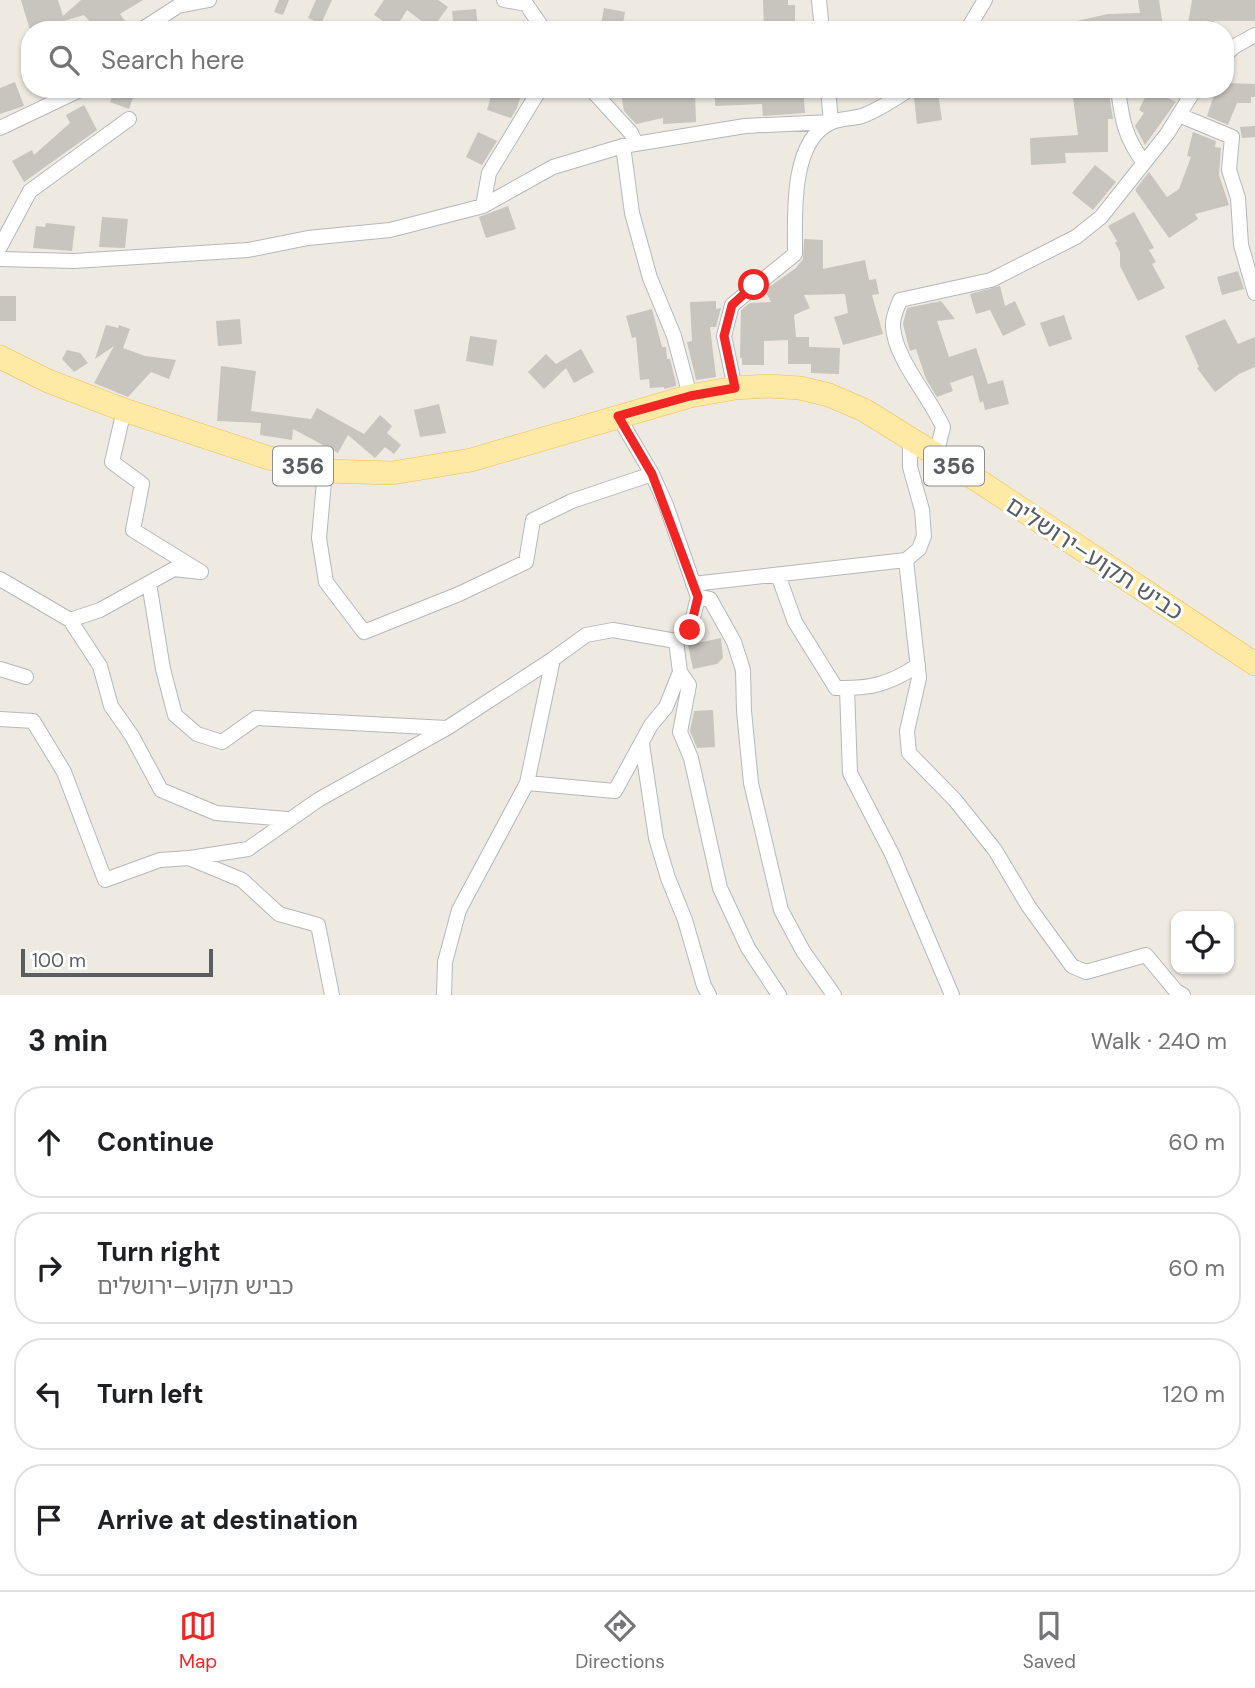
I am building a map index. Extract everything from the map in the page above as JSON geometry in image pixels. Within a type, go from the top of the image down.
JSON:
[{"type":"main road","name":"356","points":[[0,357],[48,381],[124,410],[269,457],[325,471],[393,473],[471,460],[618,416]]},
{"type":"main road","name":"כביש תקוע–ירושלים","points":[[618,416],[690,396],[735,388],[800,388],[829,395],[864,410],[985,485],[1255,664]]},
{"type":"street","points":[[155,21],[178,6],[209,0]]},
{"type":"street","points":[[504,0],[526,4],[538,21]]},
{"type":"street","points":[[819,0],[821,21]]},
{"type":"street","points":[[972,21],[985,0]]},
{"type":"street","points":[[1234,47],[1255,35]]},
{"type":"street","points":[[0,128],[63,98]]},
{"type":"street","points":[[484,206],[489,173],[535,98]]},
{"type":"street","points":[[599,98],[631,133],[632,214],[650,278],[674,336],[690,396]]},
{"type":"street","points":[[829,98],[831,122]]},
{"type":"street","points":[[0,259],[74,261],[248,250],[308,238],[390,230],[484,206],[554,167],[630,145],[745,127],[831,122],[864,115],[894,98]]},
{"type":"street","points":[[1119,98],[1122,121],[1129,142],[1144,163]]},
{"type":"street","points":[[931,452],[939,443],[943,427],[906,365],[893,328],[900,300],[991,280],[1076,237],[1101,218],[1189,98]]},
{"type":"street","points":[[1179,115],[1233,137],[1229,170],[1238,198],[1241,245],[1255,293]]},
{"type":"street","points":[[0,247],[30,191],[129,119]]},
{"type":"street","points":[[735,388],[724,336],[732,305],[795,254],[795,193],[805,153],[816,133],[831,122]]},
{"type":"street","points":[[69,620],[100,610],[174,569],[201,572],[133,530],[142,484],[112,462],[124,410]]},
{"type":"street","points":[[0,719],[33,720],[64,772],[104,880],[160,859],[189,858],[248,849],[317,800],[447,728],[586,635],[613,629],[676,641],[690,630],[696,590],[666,505],[652,474],[618,416]]},
{"type":"street","points":[[696,590],[778,575],[906,560],[919,549],[924,536],[922,510],[910,467],[910,439]]},
{"type":"street","points":[[325,471],[319,538],[326,582],[364,632],[459,594],[526,562],[533,520],[572,501],[652,474]]},
{"type":"street","points":[[906,560],[919,678],[907,731],[909,753],[955,800],[995,850],[1029,907],[1072,966],[1086,972],[1146,956],[1176,991],[1183,995]]},
{"type":"street","points":[[778,575],[795,622],[836,688],[863,689],[896,680],[918,665]]},
{"type":"street","points":[[0,579],[69,620],[100,666],[111,706],[132,736],[162,790],[216,813],[287,819]]},
{"type":"street","points":[[149,583],[163,669],[175,715],[197,734],[222,742],[256,718],[447,728]]},
{"type":"street","points":[[696,590],[710,599],[734,642],[743,670],[751,783],[781,911],[803,951],[834,995]]},
{"type":"street","points":[[676,641],[680,671],[689,685],[680,732],[691,758],[720,888],[748,948],[779,995]]},
{"type":"street","points":[[444,995],[445,962],[459,910],[527,783],[553,659]]},
{"type":"street","points":[[0,668],[26,677]]},
{"type":"street","points":[[527,783],[615,791],[651,725],[666,707],[680,671]]},
{"type":"street","points":[[847,689],[850,773],[892,854],[951,995]]},
{"type":"street","points":[[642,744],[656,838],[709,995]]},
{"type":"street","points":[[189,858],[242,880],[279,914],[317,925],[332,995]]},
{"type":"building","points":[[21,0],[58,0],[63,16],[81,0],[143,0],[120,14],[125,21],[89,21],[84,15],[64,21],[27,21]]},
{"type":"building","points":[[279,0],[289,0],[283,15],[274,12]]},
{"type":"building","points":[[316,0],[332,0],[322,21],[308,18]]},
{"type":"building","points":[[384,0],[438,0],[448,7],[438,21],[421,21],[407,10],[400,21],[383,21],[374,15]]},
{"type":"building","points":[[763,0],[788,0],[788,5],[795,5],[795,21],[764,21]]},
{"type":"building","points":[[1138,0],[1159,0],[1162,21],[1077,21],[1108,14],[1140,13]]},
{"type":"building","points":[[1192,0],[1255,0],[1255,21],[1188,21]]},
{"type":"building","points":[[604,8],[625,12],[624,21],[602,21]]},
{"type":"building","points":[[476,9],[477,21],[453,21],[452,11]]},
{"type":"building","points":[[15,82],[24,106],[0,114],[0,88]]},
{"type":"building","points":[[1234,83],[1255,84],[1255,97],[1251,97],[1251,103],[1237,103],[1228,125],[1207,116],[1213,98],[1234,98]]},
{"type":"building","points":[[112,98],[133,98],[129,109],[110,102]]},
{"type":"building","points":[[490,98],[520,98],[511,118],[487,110]]},
{"type":"building","points":[[622,98],[695,98],[696,122],[663,124],[663,118],[636,124],[624,111]]},
{"type":"building","points":[[715,98],[804,98],[805,113],[763,116],[762,104],[715,106]]},
{"type":"building","points":[[914,98],[939,98],[942,120],[917,124]]},
{"type":"building","points":[[1073,98],[1110,98],[1113,119],[1108,119],[1108,152],[1065,153],[1066,163],[1031,165],[1030,138],[1078,135]]},
{"type":"building","points":[[1145,98],[1168,98],[1176,102],[1145,145],[1135,126],[1144,113],[1139,110]]},
{"type":"building","points":[[84,105],[97,130],[24,182],[12,161],[32,150],[34,155],[70,123],[66,115]]},
{"type":"building","points":[[1255,126],[1255,137],[1242,138],[1240,127]]},
{"type":"building","points":[[478,132],[497,141],[482,165],[466,157]]},
{"type":"building","points":[[1193,132],[1216,141],[1215,147],[1221,148],[1219,175],[1229,205],[1195,214],[1198,219],[1169,238],[1135,190],[1149,172],[1167,197],[1179,189],[1191,157],[1187,156]]},
{"type":"building","points":[[1095,165],[1116,182],[1093,210],[1072,193]]},
{"type":"building","points":[[508,206],[516,229],[486,238],[479,217]]},
{"type":"building","points":[[1134,212],[1154,248],[1149,250],[1156,262],[1152,264],[1165,288],[1138,301],[1120,266],[1120,252],[1115,243],[1117,241],[1108,226]]},
{"type":"building","points":[[102,217],[128,219],[125,248],[99,247]]},
{"type":"building","points":[[46,223],[75,226],[72,251],[33,248],[36,226],[45,227]]},
{"type":"building","points":[[804,239],[823,240],[823,269],[865,260],[869,280],[876,279],[879,294],[872,295],[883,334],[843,345],[834,317],[848,313],[845,294],[804,295],[810,308],[794,315],[796,337],[809,337],[809,347],[840,348],[839,374],[811,373],[811,364],[788,364],[788,340],[764,341],[764,365],[742,365],[741,310],[750,303],[771,302],[765,290],[796,268],[803,259]]},
{"type":"building","points":[[1238,271],[1244,289],[1222,295],[1217,277]]},
{"type":"building","points":[[1000,286],[1005,306],[1015,301],[1026,325],[1003,336],[990,310],[976,314],[970,294]]},
{"type":"building","points":[[0,296],[16,296],[16,321],[0,321]]},
{"type":"building","points":[[716,301],[716,309],[721,308],[716,327],[710,327],[716,377],[696,380],[687,342],[692,341],[690,302]]},
{"type":"building","points":[[941,301],[955,319],[937,321],[949,357],[976,348],[988,384],[1003,380],[1009,404],[985,410],[983,401],[980,403],[973,375],[950,383],[953,391],[937,397],[926,379],[916,349],[910,351],[903,324],[907,308]]},
{"type":"building","points":[[652,309],[662,347],[666,347],[667,359],[670,359],[676,383],[676,386],[664,389],[650,388],[649,379],[640,380],[636,337],[632,338],[626,316]]},
{"type":"building","points":[[1064,315],[1072,339],[1049,347],[1040,323]]},
{"type":"building","points":[[240,319],[242,344],[218,346],[216,321]]},
{"type":"building","points":[[1225,319],[1238,344],[1255,337],[1255,367],[1239,374],[1215,392],[1197,368],[1199,367],[1185,336]]},
{"type":"building","points":[[106,325],[118,328],[119,325],[130,329],[123,348],[145,356],[176,360],[169,379],[151,372],[128,397],[94,383],[114,346],[95,359]]},
{"type":"building","points":[[470,336],[497,340],[493,366],[466,361]]},
{"type":"building","points":[[581,349],[594,372],[574,383],[566,368],[544,389],[528,372],[546,354],[556,364]]},
{"type":"building","points":[[67,350],[80,353],[88,363],[74,372],[62,359]]},
{"type":"building","points":[[221,366],[256,371],[251,411],[311,419],[317,408],[364,434],[380,415],[392,426],[387,433],[401,445],[394,454],[385,447],[375,458],[348,435],[338,453],[293,429],[292,440],[260,435],[261,423],[217,421]]},
{"type":"building","points":[[439,404],[446,433],[420,437],[414,410]]},
{"type":"building","points":[[721,638],[723,658],[717,664],[693,669],[688,645]]},
{"type":"building","points":[[713,710],[715,747],[697,748],[690,731],[694,711]]},
{"type":"route","points":[[690,630],[698,597],[666,505],[652,474],[618,416],[690,396],[735,388],[724,336],[732,305],[754,285]]}]
